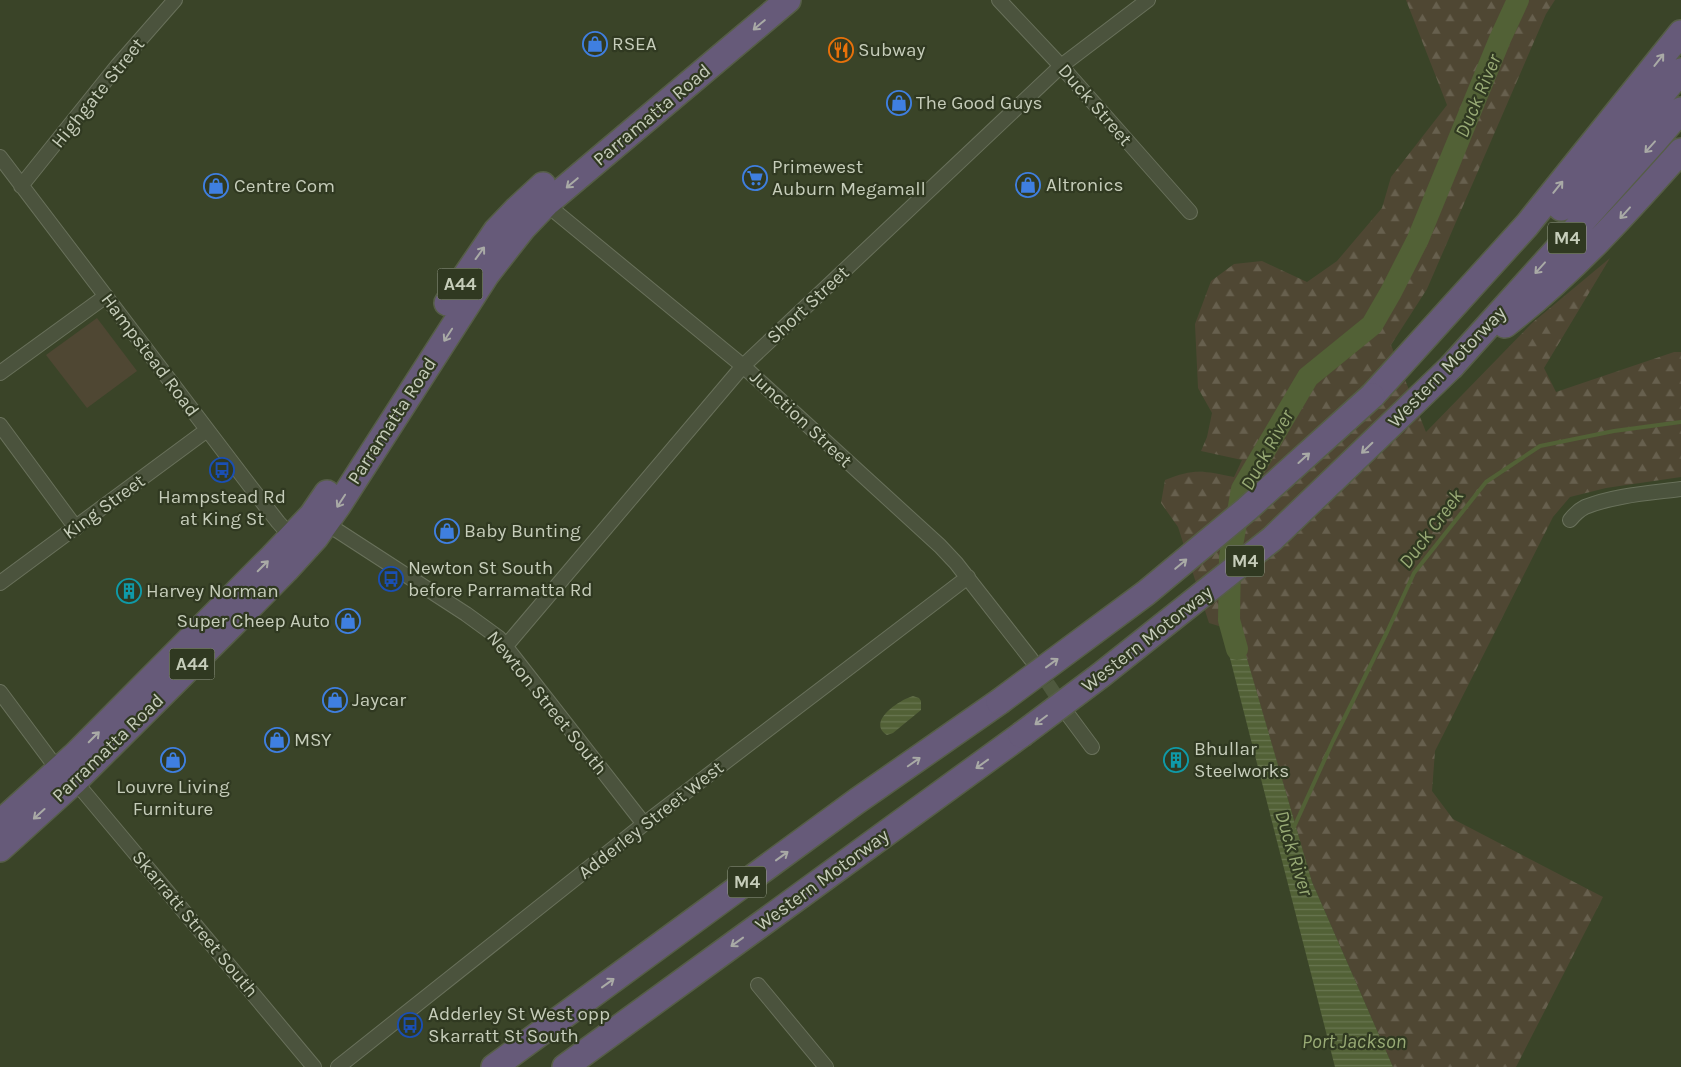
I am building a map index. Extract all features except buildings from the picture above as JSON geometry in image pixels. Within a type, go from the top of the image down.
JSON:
[{"type":"highway","name":"Parramatta Road","points":[[319,519],[463,279],[496,231],[542,185],[762,0]]},
{"type":"highway","name":"Parramatta Road","points":[[0,849],[67,776],[232,625],[319,519],[487,274],[518,233],[546,204],[788,0]]},
{"type":"highway","name":"Western Motorway","points":[[494,1067],[857,801],[998,702],[1146,593],[1247,509],[1372,396],[1415,361],[1681,33]]},
{"type":"highway","name":"Western Motorway","points":[[1452,317],[1625,137],[1681,71]]},
{"type":"highway","name":"Western Motorway","points":[[565,1067],[1021,735],[1188,607],[1272,539],[1452,366],[1681,110]]},
{"type":"highway","name":"M4","points":[[1452,366],[1525,309],[1576,265],[1681,151]]},
{"type":"highway","name":"Parramatta Road","points":[[0,823],[67,776]]},
{"type":"street","name":"Highgate Street","points":[[21,186],[118,65],[175,0]]},
{"type":"street","name":"Duck Street","points":[[999,0],[1061,66],[1190,212]]},
{"type":"street","name":"Short Street","points":[[506,647],[743,366],[1061,66],[1148,0]]},
{"type":"street","name":"Hampstead Road","points":[[1,162],[106,296],[278,522],[298,543]]},
{"type":"street","name":"Junction Street","points":[[546,204],[743,366],[940,546],[956,562],[1031,659]]},
{"type":"street","points":[[0,373],[106,296]]},
{"type":"street","points":[[0,425],[76,528]]},
{"type":"street","name":"King Street","points":[[0,583],[207,430]]},
{"type":"street","points":[[1570,520],[1576,512],[1584,508],[1621,498],[1681,489]]},
{"type":"street","name":"Newton Street South","points":[[319,519],[490,630],[506,647],[644,824]]},
{"type":"street","name":"Adderley Street West","points":[[338,1067],[644,824],[968,577]]},
{"type":"street","name":"Skarratt Street South","points":[[0,692],[67,776],[314,1067]]},
{"type":"street","points":[[1069,716],[1092,747]]},
{"type":"street","points":[[758,985],[826,1067]]},
{"type":"green space","points":[[1406,0],[1555,0],[1546,14],[1427,289],[1391,345],[1426,432],[1532,323],[1610,258],[1544,368],[1556,392],[1674,352],[1681,352],[1681,477],[1606,488],[1570,497],[1553,517],[1435,751],[1432,791],[1453,819],[1603,897],[1516,1067],[1393,1067],[1312,882],[1234,615],[1222,627],[1209,623],[1178,527],[1161,503],[1165,480],[1192,472],[1215,473],[1234,477],[1242,460],[1201,451],[1207,437],[1212,413],[1198,388],[1195,324],[1211,281],[1234,264],[1262,261],[1307,282],[1337,261],[1382,208],[1391,177],[1447,105]]},
{"type":"green space","points":[[97,318],[137,371],[87,408],[46,355]]},
{"type":"water","name":"Port Jackson","points":[[1234,614],[1312,882],[1393,1067],[1335,1067],[1222,627]]},
{"type":"water","points":[[913,696],[921,701],[921,710],[893,733],[887,735],[882,730],[880,724],[882,718],[900,702]]},
{"type":"waterway","name":"Duck River","points":[[1237,649],[1229,620],[1230,557],[1242,489],[1308,377],[1372,325],[1391,292],[1418,239],[1500,39],[1518,0]]},
{"type":"waterway","name":"Duck Creek","points":[[1294,827],[1414,573],[1486,482],[1540,446],[1614,431],[1681,422]]},
{"type":"tunnel","points":[[1036,666],[1065,709]]},
{"type":"place","name":"RSEA","points":[[595,44]]},
{"type":"place","name":"Subway","points":[[841,50]]},
{"type":"place","name":"The Good Guys","points":[[899,103]]},
{"type":"place","name":"Primewest Auburn Megamall","points":[[755,178]]},
{"type":"place","name":"Altronics","points":[[1028,185]]},
{"type":"place","name":"Centre Com","points":[[216,186]]},
{"type":"place","name":"Hampstead Rd at King St","points":[[222,470]]},
{"type":"place","name":"Baby Bunting","points":[[447,531]]},
{"type":"place","name":"Newton St South before Parramatta Rd","points":[[391,579]]},
{"type":"place","name":"Harvey Norman","points":[[129,591]]},
{"type":"place","name":"Super Cheep Auto","points":[[348,621]]},
{"type":"place","name":"Jaycar","points":[[335,700]]},
{"type":"place","name":"MSY","points":[[277,740]]},
{"type":"place","name":"Louvre Living Furniture","points":[[173,760]]},
{"type":"place","name":"Bhullar Steelworks","points":[[1176,760]]},
{"type":"place","name":"Adderley St West opp Skarratt St South","points":[[410,1025]]}]
